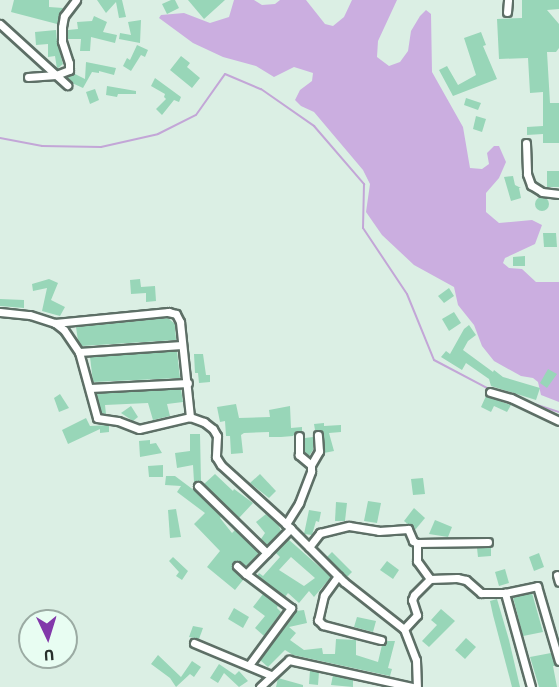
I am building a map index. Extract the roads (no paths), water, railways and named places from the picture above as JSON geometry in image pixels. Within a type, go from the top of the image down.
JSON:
[{"type":"street","points":[[28,77],[56,75],[66,72],[70,67],[62,41],[62,27],[64,16],[76,0]]},
{"type":"street","points":[[507,12],[508,0]]},
{"type":"street","points":[[0,24],[67,85]]},
{"type":"street","points":[[526,143],[527,174],[531,185],[542,192],[559,194]]},
{"type":"street","points":[[0,312],[30,315],[55,323],[64,330],[79,352],[90,388],[94,412],[99,419],[118,421],[139,429],[190,417],[204,422],[216,432],[216,457],[220,465],[289,526],[338,576],[404,629],[416,660],[415,687],[292,660],[284,663],[260,687]]},
{"type":"street","points":[[55,323],[174,313],[180,322],[190,417]]},
{"type":"street","points":[[79,352],[183,345]]},
{"type":"street","points":[[90,388],[188,384]]},
{"type":"street","points":[[490,392],[511,398],[559,421]]},
{"type":"street","points":[[246,574],[289,526],[311,465],[320,451],[318,435]]},
{"type":"street","points":[[299,436],[300,455],[311,465]]},
{"type":"street","points":[[198,486],[267,553]]},
{"type":"street","points":[[309,547],[320,533],[350,526],[379,531],[408,529],[413,541],[417,543],[488,542]]},
{"type":"street","points":[[417,543],[417,561],[430,579]]},
{"type":"street","points":[[237,566],[291,608],[249,665]]},
{"type":"street","points":[[338,576],[324,595],[318,620],[324,625],[381,640]]},
{"type":"street","points":[[404,629],[417,615],[412,600],[414,596],[430,579],[462,579],[481,593],[505,593],[537,586],[559,661]]},
{"type":"street","points":[[505,593],[531,687]]},
{"type":"street","points":[[194,643],[271,675]]},
{"type":"waterway","points":[[0,138],[42,146],[101,147],[158,134],[196,115],[225,74],[261,89],[314,126],[364,184],[363,228],[407,294],[434,360],[491,390]]},
{"type":"waterway","points":[[525,401],[559,412]]}]
